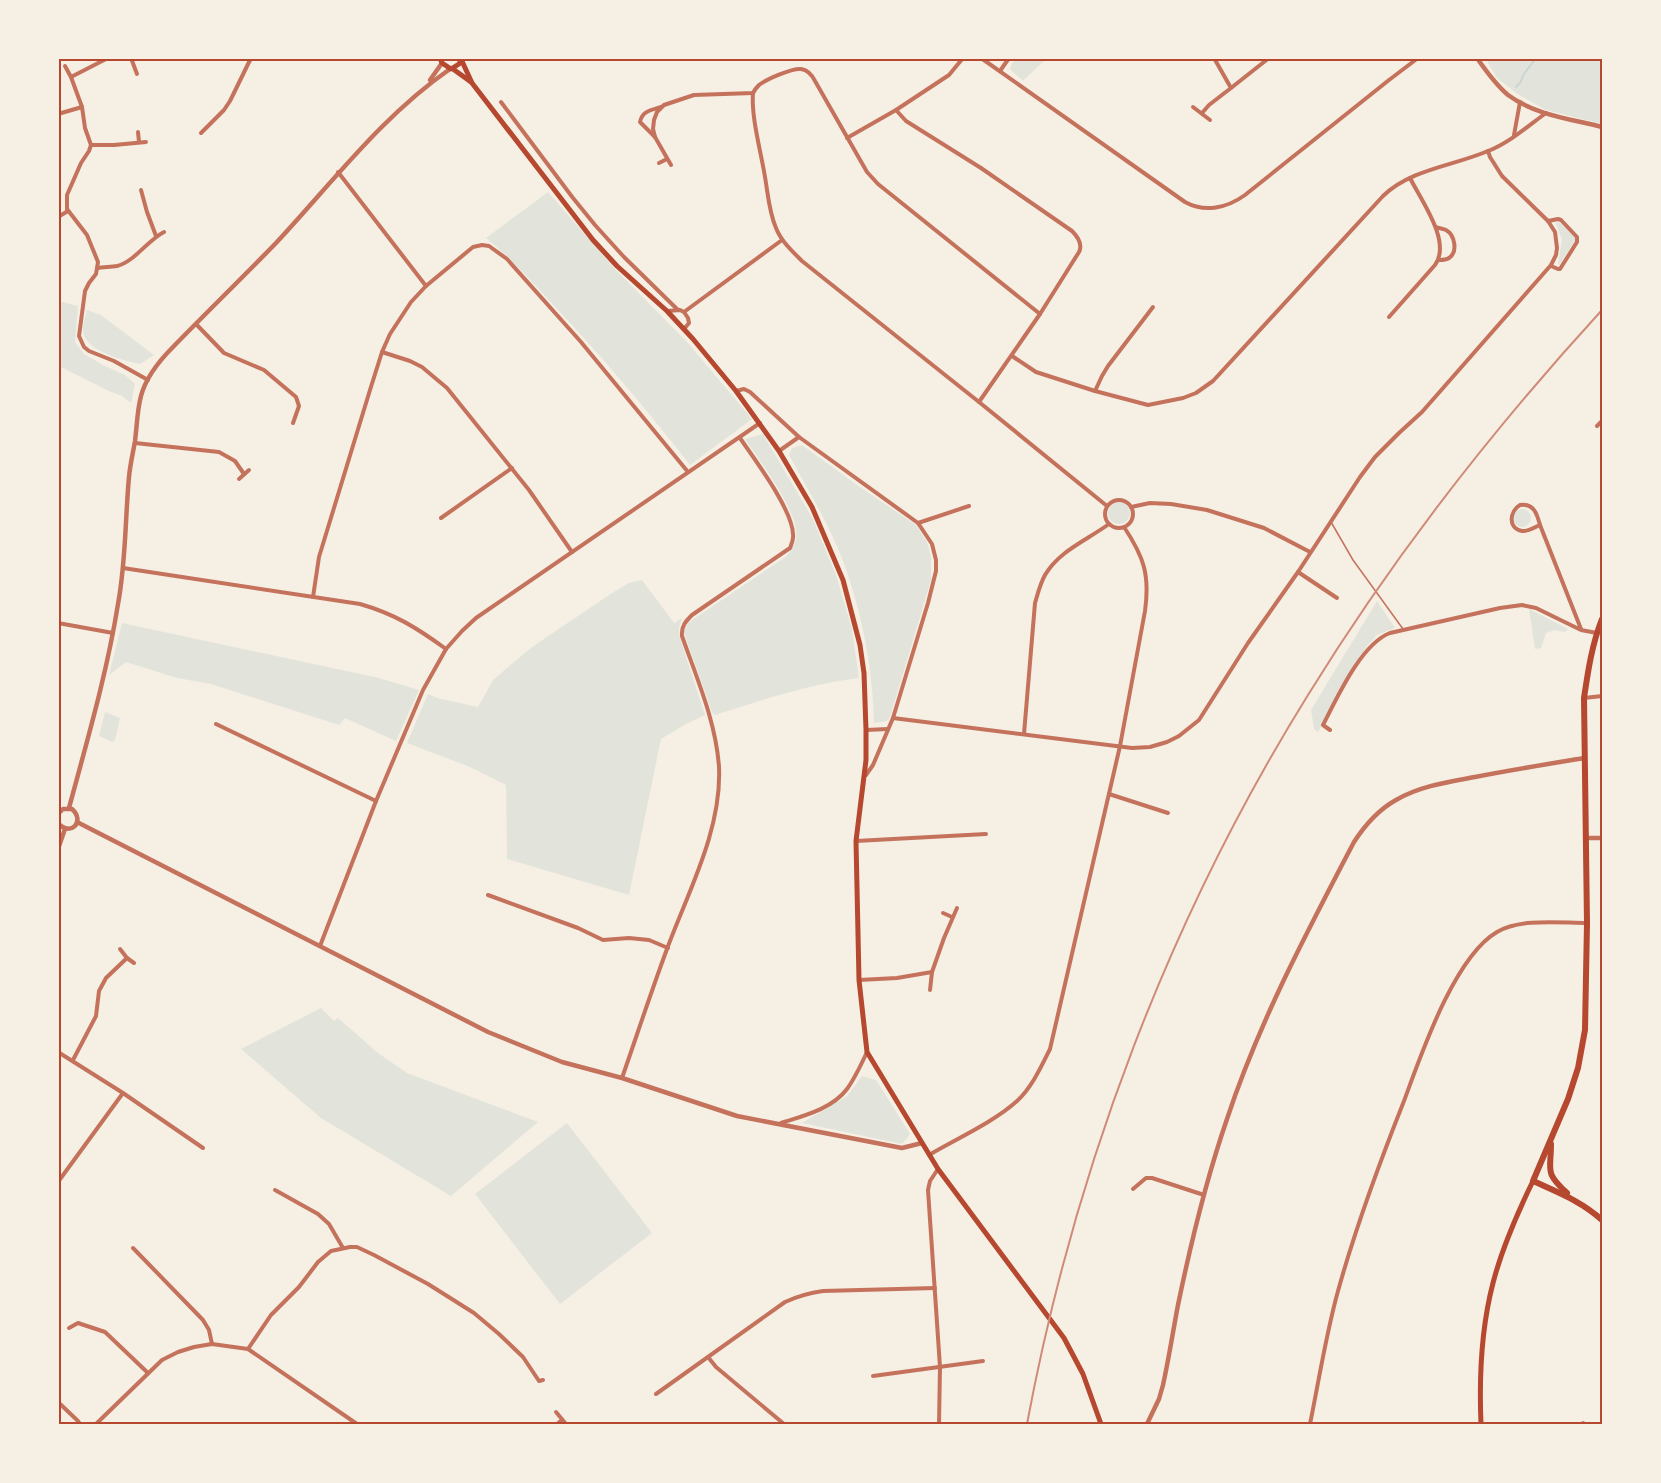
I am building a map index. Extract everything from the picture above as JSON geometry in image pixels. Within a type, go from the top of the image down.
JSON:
[{"type":"highway","points":[[1602,619],[1589,663],[1584,698],[1587,923],[1585,1030],[1576,1075],[1568,1099],[1533,1181],[1572,1198],[1602,1220]]},
{"type":"highway","points":[[1551,1140],[1550,1173],[1557,1185],[1572,1198]]},
{"type":"main road","points":[[451,69],[462,59]]},
{"type":"main road","points":[[462,59],[472,83],[593,240],[617,266],[667,311],[736,391],[779,451],[812,507],[843,580],[860,645],[864,673],[866,730],[864,777],[856,841],[859,980],[867,1052],[938,1169],[1064,1338],[1083,1374],[1101,1425]]},
{"type":"main road","points":[[440,60],[472,83]]},
{"type":"main road","points":[[1481,1425],[1481,1359],[1488,1305],[1499,1262],[1533,1181]]},
{"type":"street","points":[[70,77],[108,58]]},
{"type":"street","points":[[131,58],[137,74]]},
{"type":"street","points":[[201,133],[230,101],[251,58]]},
{"type":"street","points":[[847,138],[896,110],[949,75],[963,58]]},
{"type":"street","points":[[981,58],[1185,202],[1192,206],[1215,208],[1228,205],[1245,195],[1418,58]]},
{"type":"street","points":[[1000,71],[1009,58]]},
{"type":"street","points":[[1214,58],[1231,88]]},
{"type":"street","points":[[1202,113],[1269,58]]},
{"type":"street","points":[[1477,58],[1495,82],[1520,102],[1546,113],[1602,127]]},
{"type":"street","points":[[427,85],[440,60]]},
{"type":"street","points":[[65,66],[82,107],[85,129],[91,145],[67,195],[66,204],[68,211],[87,236],[98,262],[96,274],[85,291],[79,336],[84,347],[89,351],[114,361],[148,380]]},
{"type":"street","points":[[69,808],[113,633],[123,568],[129,476],[140,403],[148,380],[157,363],[276,243],[338,172],[427,85],[451,69]]},
{"type":"street","points":[[1040,314],[878,184],[867,172],[810,73],[798,69],[788,71],[759,85],[753,93],[753,101],[771,211],[775,228],[782,240],[802,261],[1107,506]]},
{"type":"street","points":[[671,165],[655,137],[640,122],[644,113],[694,95],[753,93]]},
{"type":"street","points":[[501,102],[595,225],[678,310]]},
{"type":"street","points":[[1514,136],[1520,102]]},
{"type":"street","points":[[655,137],[654,120],[657,112],[664,105]]},
{"type":"street","points":[[58,114],[82,107]]},
{"type":"street","points":[[1193,107],[1210,120]]},
{"type":"street","points":[[896,110],[906,121],[981,168],[1079,238],[1079,252],[1040,314],[979,402]]},
{"type":"street","points":[[1012,356],[1036,372],[1148,405],[1183,398],[1204,388],[1239,355],[1392,188],[1410,178],[1488,151],[1546,113]]},
{"type":"street","points":[[514,136],[521,131]]},
{"type":"street","points":[[138,132],[139,142]]},
{"type":"street","points":[[91,145],[146,142]]},
{"type":"street","points":[[893,718],[1131,748],[1150,747],[1167,742],[1179,736],[1199,720],[1248,643],[1375,457],[1422,412],[1551,265],[1556,255],[1555,232],[1548,221],[1502,176],[1488,151]]},
{"type":"street","points":[[659,163],[667,159]]},
{"type":"street","points":[[338,172],[426,286]]},
{"type":"street","points":[[1389,317],[1439,260],[1441,246],[1435,227],[1410,178]]},
{"type":"street","points":[[141,190],[156,236]]},
{"type":"street","points":[[58,217],[68,211]]},
{"type":"street","points":[[1548,221],[1561,220],[1577,237],[1577,242],[1560,269],[1551,265]]},
{"type":"street","points":[[1435,227],[1447,231],[1454,241],[1452,255],[1447,259],[1439,260]]},
{"type":"street","points":[[98,268],[124,264],[156,236],[165,232]]},
{"type":"street","points":[[684,312],[782,240]]},
{"type":"street","points":[[313,597],[318,557],[382,352],[390,334],[400,316],[426,286],[473,247],[489,246],[507,259],[581,342],[688,472]]},
{"type":"street","points":[[1095,391],[1108,366],[1153,307]]},
{"type":"street","points":[[667,311],[684,312],[689,322],[684,329]]},
{"type":"street","points":[[196,324],[224,353],[264,370],[296,398],[299,406],[293,423]]},
{"type":"street","points":[[382,352],[422,367],[440,382],[512,468],[572,552]]},
{"type":"street","points":[[736,391],[744,389],[750,392],[799,437],[918,523],[932,544],[936,571],[928,603],[893,718],[873,765],[864,777]]},
{"type":"street","points":[[1597,426],[1602,422]]},
{"type":"street","points":[[320,946],[376,801],[423,690],[446,649],[476,618],[760,423]]},
{"type":"street","points":[[779,451],[799,437]]},
{"type":"street","points":[[622,1078],[713,825],[719,782],[715,737],[682,636],[682,627],[692,615],[790,548],[793,539],[794,531],[785,508],[740,438]]},
{"type":"street","points":[[135,443],[219,452],[235,461],[244,474]]},
{"type":"street","points":[[441,518],[512,468]]},
{"type":"street","points":[[239,479],[249,471]]},
{"type":"street","points":[[1112,501],[1126,502],[1131,507],[1132,519],[1124,527],[1109,524],[1105,515],[1107,506],[1112,501]]},
{"type":"street","points":[[1131,507],[1150,503],[1207,510],[1264,528],[1310,552]]},
{"type":"street","points":[[1540,525],[1526,531],[1518,529],[1511,519],[1513,511],[1520,505],[1529,505],[1535,511],[1581,630]]},
{"type":"street","points":[[918,523],[969,506]]},
{"type":"street","points":[[1024,734],[1034,613],[1040,584],[1059,558],[1109,524]]},
{"type":"street","points":[[929,1155],[1007,1109],[1018,1100],[1028,1089],[1050,1049],[1120,746],[1147,597],[1147,576],[1140,553],[1124,527]]},
{"type":"street","points":[[123,568],[360,604],[416,627],[446,649]]},
{"type":"street","points":[[1298,572],[1337,598]]},
{"type":"street","points":[[1330,730],[1323,725],[1364,654],[1383,635],[1522,605],[1536,608],[1581,630],[1597,633]]},
{"type":"street","points":[[58,623],[113,633]]},
{"type":"street","points":[[1584,698],[1602,696]]},
{"type":"street","points":[[216,724],[376,801]]},
{"type":"street","points":[[866,730],[888,729]]},
{"type":"street","points":[[1147,1425],[1163,1385],[1204,1195],[1247,1062],[1270,1008],[1354,842],[1368,822],[1395,800],[1420,789],[1584,758]]},
{"type":"street","points":[[1108,794],[1168,813]]},
{"type":"street","points":[[58,823],[66,829],[72,828],[77,822],[77,813],[69,808],[63,809],[59,814]]},
{"type":"street","points":[[77,822],[488,1032],[562,1062],[622,1078],[737,1116],[902,1148],[922,1143]]},
{"type":"street","points":[[58,849],[66,829]]},
{"type":"street","points":[[856,841],[986,834]]},
{"type":"street","points":[[1586,838],[1602,838]]},
{"type":"street","points":[[488,896],[578,928],[603,940],[629,938],[649,940],[668,948]]},
{"type":"street","points":[[930,990],[932,972],[957,908]]},
{"type":"street","points":[[943,913],[952,916]]},
{"type":"street","points":[[1310,1425],[1337,1293],[1358,1223],[1436,1017],[1470,959],[1498,931],[1519,924],[1587,923]]},
{"type":"street","points":[[120,949],[134,963]]},
{"type":"street","points":[[73,1060],[96,1016],[99,991],[105,978],[127,958]]},
{"type":"street","points":[[859,980],[897,978],[932,972]]},
{"type":"street","points":[[58,1052],[203,1148]]},
{"type":"street","points":[[780,1124],[817,1111],[838,1098],[857,1073],[867,1052]]},
{"type":"street","points":[[58,1182],[123,1093]]},
{"type":"street","points":[[938,1169],[930,1181],[928,1190],[940,1367],[939,1425]]},
{"type":"street","points":[[1133,1189],[1146,1178],[1204,1195]]},
{"type":"street","points":[[275,1190],[318,1214],[328,1224],[343,1248]]},
{"type":"street","points":[[248,1349],[271,1315],[299,1287],[318,1262],[331,1251],[357,1247],[428,1284],[474,1313],[523,1357],[539,1381],[543,1380]]},
{"type":"street","points":[[133,1248],[203,1320],[210,1330],[212,1344]]},
{"type":"street","points":[[656,1394],[785,1302],[807,1293],[935,1288]]},
{"type":"street","points":[[69,1328],[78,1323],[105,1332],[148,1373]]},
{"type":"street","points":[[96,1425],[162,1360],[178,1352],[212,1344],[248,1349],[357,1425]]},
{"type":"street","points":[[708,1358],[784,1425]]},
{"type":"street","points":[[873,1376],[983,1361]]},
{"type":"street","points":[[58,1402],[80,1425]]},
{"type":"street","points":[[556,1412],[566,1425]]},
{"type":"street","points":[[557,1425],[562,1420]]},
{"type":"lane","points":[[1330,521],[1353,560],[1403,629]]},
{"type":"shaded area","points":[[1019,58],[1046,59],[1023,81],[1010,69],[1012,63]]},
{"type":"shaded area","points":[[1486,59],[1602,59],[1602,124],[1546,110],[1519,95],[1497,78]]},
{"type":"shaded area","points":[[548,192],[616,270],[688,343],[752,419],[690,465],[592,347],[523,272],[486,238]]},
{"type":"shaded area","points":[[1557,222],[1568,228],[1576,239],[1559,265],[1562,240]]},
{"type":"shaded area","points":[[58,301],[78,306],[75,342],[84,354],[125,375],[135,384],[131,403],[122,396],[59,366]]},
{"type":"shaded area","points":[[87,310],[101,315],[154,355],[140,364],[96,349],[85,337],[83,329]]},
{"type":"shaded area","points":[[763,434],[813,519],[836,575],[852,629],[859,678],[804,688],[715,715],[684,633],[685,628],[689,622],[787,556],[796,539],[796,528],[786,502],[745,439]]},
{"type":"shaded area","points":[[802,445],[916,525],[927,542],[931,557],[931,580],[887,721],[874,723],[865,641],[856,600],[843,561],[825,520],[789,455],[792,448]]},
{"type":"shaded area","points":[[1119,502],[1127,505],[1130,513],[1127,521],[1119,524],[1111,521],[1108,513],[1111,505]]},
{"type":"shaded area","points":[[1522,509],[1530,514],[1531,518],[1526,526],[1522,527],[1514,522],[1513,518],[1518,510]]},
{"type":"shaded area","points":[[642,580],[674,623],[682,618],[679,635],[705,715],[661,739],[629,895],[507,859],[506,785],[470,767],[407,743],[428,694],[478,707],[493,680],[532,647],[612,593],[629,583]]},
{"type":"shaded area","points":[[1377,601],[1395,628],[1377,635],[1367,646],[1318,732],[1314,729],[1311,710]]},
{"type":"shaded area","points":[[1529,609],[1568,629],[1565,632],[1555,630],[1546,633],[1541,648],[1535,649]]},
{"type":"shaded area","points":[[122,623],[379,678],[419,690],[396,741],[345,718],[339,725],[211,684],[177,678],[126,662],[109,675]]},
{"type":"shaded area","points":[[105,712],[120,718],[113,742],[99,736]]},
{"type":"shaded area","points":[[321,1008],[334,1021],[338,1018],[378,1053],[407,1073],[538,1122],[451,1196],[321,1118],[241,1049]]},
{"type":"shaded area","points":[[862,1076],[876,1080],[910,1134],[902,1144],[802,1123],[847,1096]]},
{"type":"shaded area","points":[[567,1123],[652,1233],[560,1304],[475,1194]]},
{"type":"waterway","points":[[1516,87],[1536,58]]},
{"type":"railway","points":[[1027,1424],[1047,1328],[1072,1233],[1101,1139],[1134,1046],[1171,955],[1213,866],[1258,780],[1308,695],[1374,593],[1483,448],[1602,310]]}]
